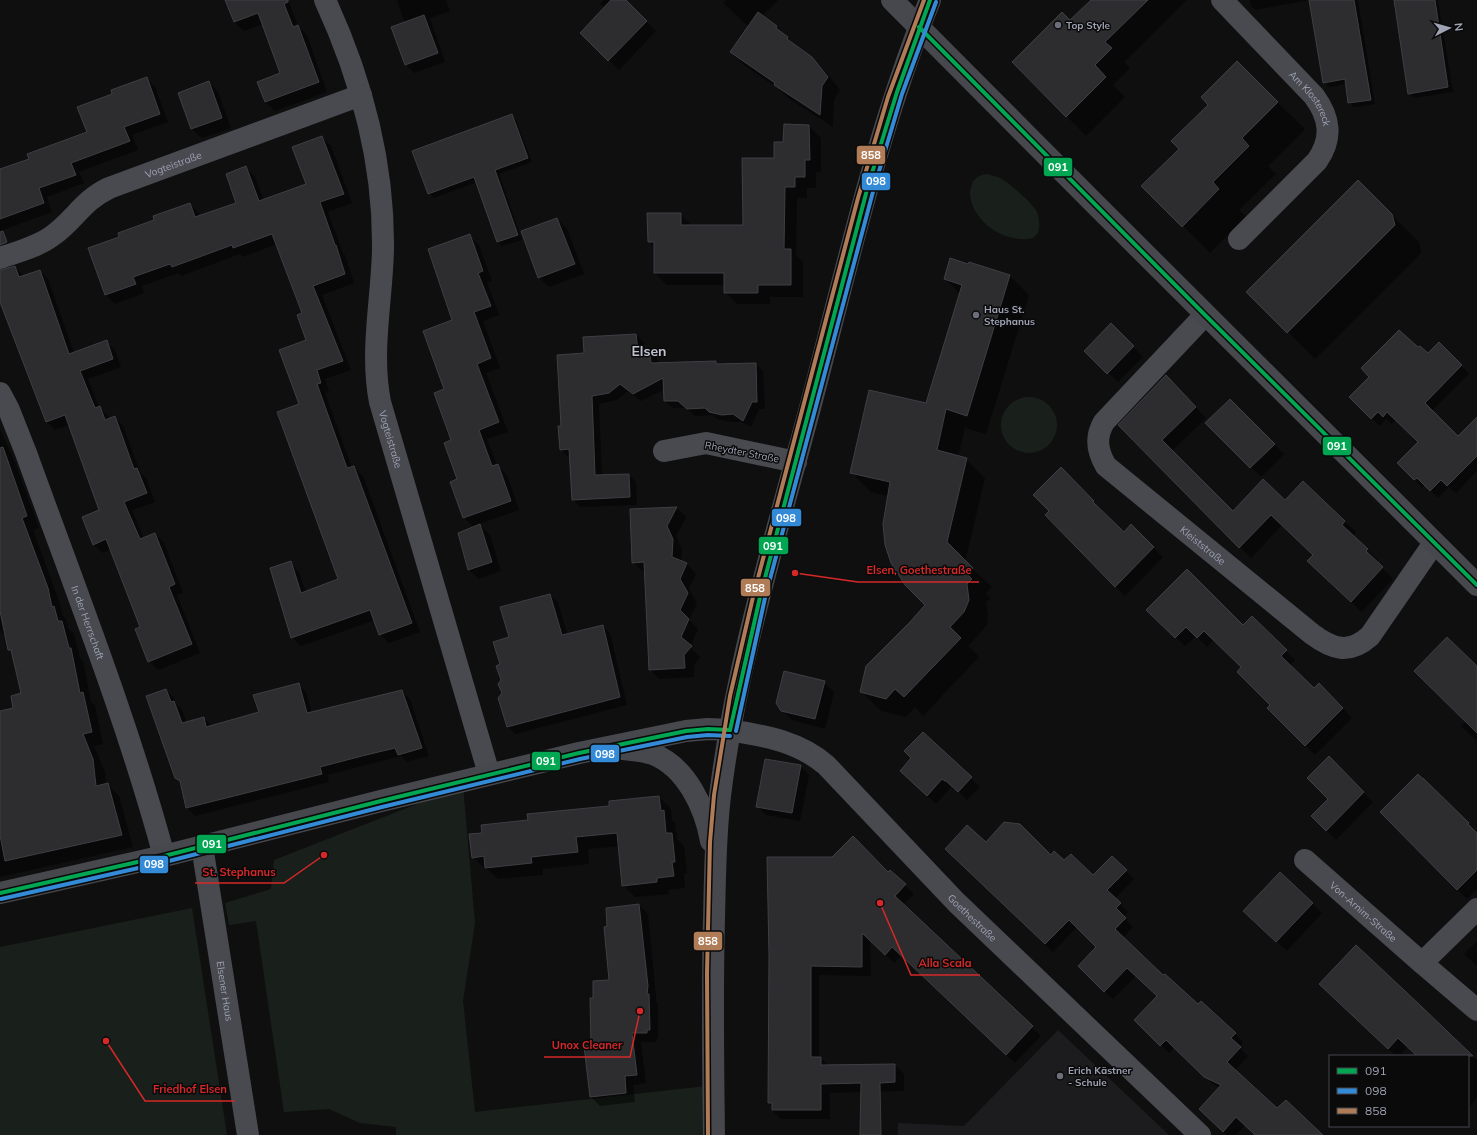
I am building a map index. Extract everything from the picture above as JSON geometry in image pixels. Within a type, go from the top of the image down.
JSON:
[{"type":"street","name":"Vogteistraße","points":[[325,0],[339,31],[361,95],[376,158],[382,207],[382,261],[376,364],[379,398],[489,774]]},
{"type":"street","points":[[892,0],[1205,315],[1477,585]]},
{"type":"street","points":[[714,1135],[712,989],[715,868],[720,798],[730,730],[751,632],[871,173],[890,110],[930,0]]},
{"type":"street","name":"Am Klostereck","points":[[1222,0],[1314,96],[1324,112],[1328,129],[1325,146],[1317,161],[1239,239]]},
{"type":"street","name":"Vogteistraße","points":[[0,258],[38,244],[52,236],[89,200],[109,188],[361,95]]},
{"type":"street","name":"Kleiststraße","points":[[1205,315],[1104,422],[1097,440],[1100,454],[1106,466],[1312,634],[1328,645],[1337,648],[1351,647],[1360,644],[1370,636],[1434,543]]},
{"type":"street","name":"In der Herrschaft","points":[[0,393],[9,410],[26,453],[121,717],[152,809],[164,856]]},
{"type":"street","name":"Rheydter Straße","points":[[664,451],[706,442],[796,462]]},
{"type":"street","points":[[0,893],[164,856],[489,774],[605,747],[701,729],[730,730]]},
{"type":"street","name":"Goethestraße","points":[[730,730],[769,737],[791,743],[810,753],[826,765],[956,902],[1200,1135]]},
{"type":"street","points":[[605,747],[652,754],[668,762],[679,772],[692,790],[703,811],[710,837],[715,868]]},
{"type":"street","name":"Elsener Haus","points":[[202,846],[248,1135]]},
{"type":"street","name":"Von-Arnim-Straße","points":[[1305,860],[1477,1010]]},
{"type":"street","points":[[1422,963],[1477,909]]},
{"type":"shaded area","points":[[986,174],[998,177],[1007,182],[1036,210],[1039,218],[1039,228],[1034,237],[1030,239],[1023,239],[1005,236],[984,223],[974,209],[971,201],[970,190],[973,181],[979,176]]},
{"type":"shaded area","points":[[1023,397],[1035,397],[1045,401],[1053,409],[1057,419],[1057,431],[1053,441],[1045,449],[1035,453],[1023,453],[1013,449],[1005,441],[1001,431],[1001,419],[1005,409],[1013,401]]},
{"type":"shaded area","points":[[463,786],[475,923],[463,1001],[475,1112],[706,1086],[706,1135],[396,1135],[396,1127],[360,1123],[329,1109],[284,1112],[256,921],[229,925],[225,903],[271,889],[274,860]]},
{"type":"shaded area","points":[[192,908],[227,1135],[0,1135],[0,947]]},
{"type":"shaded area","name":"Erich Kästner - Schule","points":[[1058,1030],[1169,1135],[898,1135],[898,1123],[964,1126]]},
{"type":"building","points":[[225,0],[288,0],[288,2],[284,4],[293,27],[298,25],[319,82],[265,102],[257,82],[280,73],[258,13],[234,22]]},
{"type":"building","points":[[611,0],[626,0],[647,21],[608,61],[580,33]]},
{"type":"building","points":[[1091,0],[1148,0],[1105,42],[1112,48],[1095,65],[1106,77],[1066,117],[1012,62],[1062,12],[1070,20]]},
{"type":"building","points":[[1309,0],[1354,0],[1371,100],[1348,103],[1345,79],[1323,83]]},
{"type":"building","points":[[1394,0],[1435,0],[1448,87],[1408,94]]},
{"type":"building","points":[[758,12],[777,26],[776,28],[788,37],[787,39],[812,57],[828,77],[822,86],[820,115],[774,85],[775,83],[730,52]]},
{"type":"building","points":[[424,15],[438,53],[405,65],[391,27]]},
{"type":"building","points":[[1237,61],[1278,102],[1242,138],[1249,146],[1213,182],[1219,189],[1182,227],[1141,186],[1179,149],[1171,141],[1208,105],[1201,97]]},
{"type":"building","points":[[147,77],[160,114],[124,127],[130,141],[71,163],[76,175],[39,188],[44,203],[0,219],[0,169],[29,159],[27,154],[87,132],[77,107],[112,94],[111,90]]},
{"type":"building","points":[[209,81],[222,118],[191,129],[178,93]]},
{"type":"building","points":[[512,114],[528,158],[495,170],[518,235],[497,242],[474,177],[428,194],[412,151]]},
{"type":"building","points":[[784,124],[809,125],[810,160],[805,160],[805,177],[795,177],[795,187],[785,187],[784,249],[791,249],[791,285],[758,285],[758,293],[724,293],[724,273],[654,273],[654,242],[648,242],[647,213],[681,213],[681,225],[743,225],[742,158],[774,158],[774,142],[783,142]]},
{"type":"building","points":[[322,136],[344,194],[320,202],[345,274],[313,286],[343,361],[317,370],[321,383],[317,384],[347,468],[354,466],[412,623],[379,635],[370,610],[291,638],[270,568],[291,561],[301,593],[338,579],[277,412],[299,404],[279,350],[306,340],[297,315],[302,313],[272,234],[233,248],[232,245],[172,267],[170,264],[133,277],[136,284],[105,295],[88,248],[119,237],[118,233],[154,220],[153,216],[190,203],[195,217],[236,203],[226,174],[246,166],[259,201],[306,184],[292,147]]},
{"type":"building","points":[[1358,180],[1392,214],[1395,225],[1287,333],[1246,292]]},
{"type":"building","points":[[557,218],[575,264],[538,278],[521,231]]},
{"type":"building","points":[[3,231],[7,242],[0,245],[0,232]]},
{"type":"building","points":[[470,234],[483,271],[478,273],[491,306],[474,312],[491,358],[477,364],[499,422],[479,430],[492,466],[498,464],[511,501],[463,518],[450,482],[457,479],[444,443],[451,440],[434,393],[444,389],[423,331],[452,320],[428,249]]},
{"type":"building","points":[[950,258],[968,264],[969,262],[1010,275],[967,416],[946,409],[937,450],[967,458],[947,542],[973,568],[967,574],[972,579],[967,584],[969,600],[964,612],[950,627],[961,638],[904,697],[895,689],[886,699],[860,692],[866,666],[925,605],[905,585],[891,563],[885,545],[883,524],[890,482],[850,473],[869,390],[926,403],[962,285],[944,279]]},
{"type":"building","points":[[15,266],[19,277],[40,270],[69,354],[107,340],[113,359],[80,371],[95,408],[100,406],[105,420],[115,416],[134,469],[137,468],[147,493],[124,502],[140,539],[155,533],[175,584],[169,587],[192,644],[148,662],[135,629],[140,627],[106,539],[93,545],[82,517],[99,510],[65,415],[46,422],[0,302],[0,270]]},
{"type":"building","points":[[1111,323],[1134,346],[1107,374],[1084,351]]},
{"type":"building","points":[[1399,330],[1418,347],[1420,346],[1428,353],[1439,342],[1462,365],[1425,403],[1458,436],[1477,417],[1477,456],[1447,486],[1441,480],[1430,491],[1417,478],[1414,480],[1397,463],[1418,442],[1387,412],[1383,417],[1378,412],[1371,419],[1349,397],[1369,377],[1361,368]]},
{"type":"building","points":[[636,334],[638,351],[650,351],[651,363],[716,361],[716,364],[756,363],[757,402],[752,402],[743,421],[733,414],[722,415],[709,412],[705,408],[687,409],[678,401],[664,401],[663,378],[633,394],[620,384],[609,393],[592,396],[595,475],[629,474],[630,497],[572,500],[569,449],[560,450],[558,426],[561,426],[557,355],[584,353],[583,337]]},
{"type":"building","points":[[1166,375],[1196,407],[1162,440],[1233,511],[1263,479],[1285,500],[1303,481],[1345,521],[1342,525],[1368,549],[1366,551],[1383,567],[1351,602],[1307,561],[1313,555],[1271,515],[1239,548],[1118,425]]},
{"type":"building","points":[[1230,399],[1275,444],[1250,468],[1205,423]]},
{"type":"building","points":[[3,447],[27,516],[22,518],[48,588],[52,607],[54,606],[58,621],[62,621],[69,648],[71,648],[80,693],[83,692],[92,732],[83,734],[93,759],[96,786],[108,783],[122,835],[5,861],[0,835],[0,711],[13,708],[11,696],[21,693],[11,650],[8,650],[0,611],[0,448]]},
{"type":"building","points":[[1061,467],[1094,501],[1093,502],[1124,532],[1131,524],[1154,547],[1115,587],[1045,515],[1049,511],[1033,495]]},
{"type":"building","points":[[677,507],[667,526],[673,539],[672,557],[687,563],[680,579],[688,593],[680,610],[689,619],[681,637],[692,646],[684,655],[685,668],[649,670],[644,562],[632,563],[630,509]]},
{"type":"building","points":[[480,524],[492,562],[468,570],[458,533]]},
{"type":"building","points":[[1187,569],[1243,625],[1252,616],[1287,650],[1281,656],[1314,688],[1319,683],[1343,708],[1305,746],[1267,708],[1270,705],[1237,672],[1241,667],[1204,631],[1197,638],[1186,627],[1175,638],[1146,610]]},
{"type":"building","points":[[550,594],[562,635],[603,625],[620,697],[507,727],[498,698],[502,693],[498,684],[501,680],[496,666],[500,664],[493,642],[509,637],[500,607]]},
{"type":"building","points":[[1447,637],[1477,666],[1477,733],[1414,671]]},
{"type":"building","points":[[784,671],[825,681],[815,719],[781,711],[776,703]]},
{"type":"building","points":[[299,683],[307,713],[402,690],[422,748],[398,755],[395,748],[362,756],[320,767],[322,774],[186,808],[180,781],[175,778],[146,696],[166,689],[171,702],[174,701],[182,723],[204,717],[206,727],[259,712],[253,695]]},
{"type":"building","points":[[923,732],[972,777],[958,792],[942,779],[927,796],[900,771],[911,758],[904,751]]},
{"type":"building","points":[[1329,756],[1364,792],[1326,831],[1311,816],[1328,799],[1307,778]]},
{"type":"building","points":[[765,759],[801,765],[792,813],[756,807]]},
{"type":"building","points":[[1418,774],[1469,823],[1468,824],[1477,833],[1477,870],[1457,890],[1380,812]]},
{"type":"building","points":[[659,796],[661,811],[664,810],[666,833],[672,833],[675,862],[672,862],[674,876],[657,878],[657,882],[622,886],[617,833],[576,837],[578,852],[531,857],[532,863],[485,868],[484,856],[472,858],[469,834],[482,833],[481,825],[528,820],[527,814],[609,806],[609,801]]},
{"type":"building","points":[[1004,822],[1020,824],[1051,855],[1054,851],[1064,860],[1071,854],[1093,875],[1112,856],[1127,870],[1107,890],[1121,903],[1116,908],[1126,918],[1115,929],[1163,975],[1165,974],[1198,1004],[1201,1001],[1236,1033],[1231,1038],[1241,1047],[1227,1062],[1277,1108],[1286,1100],[1323,1135],[1255,1135],[1236,1117],[1223,1132],[1199,1109],[1221,1085],[1204,1077],[1166,1040],[1160,1046],[1134,1020],[1157,996],[1127,968],[1104,992],[1078,966],[1096,947],[1069,920],[1045,944],[945,849],[967,825],[986,842]]},
{"type":"building","points":[[853,836],[888,872],[890,870],[906,884],[895,896],[1033,1026],[1006,1055],[892,947],[885,955],[862,933],[862,967],[811,966],[811,1057],[821,1057],[821,1065],[895,1064],[895,1082],[880,1083],[881,1135],[860,1135],[861,1083],[821,1084],[821,1110],[772,1110],[772,1103],[768,1103],[769,955],[767,857],[832,857]]},
{"type":"building","points":[[1280,872],[1313,903],[1276,942],[1243,911]]},
{"type":"building","points":[[639,904],[648,986],[647,994],[649,994],[650,1030],[647,1030],[647,1033],[632,1033],[637,1075],[625,1076],[626,1093],[590,1097],[584,1046],[591,1045],[590,998],[593,998],[593,981],[609,980],[604,927],[607,926],[606,908]]},
{"type":"building","points":[[1356,945],[1473,1056],[1416,1055],[1398,1038],[1388,1049],[1319,984]]},
{"type":"transit line","name":"858","points":[[708,1135],[707,973],[710,842],[714,795],[730,696],[753,597],[858,198],[888,97],[924,0]]},
{"type":"transit line","name":"091","points":[[730,730],[760,597],[868,186],[897,92],[930,0]]},
{"type":"transit line","name":"098","points":[[736,731],[765,598],[874,188],[902,94],[936,2]]},
{"type":"transit line","name":"091","points":[[919,27],[1205,315],[1477,585]]},
{"type":"transit line","name":"091","points":[[0,893],[164,856],[579,753],[686,731],[708,729],[730,730]]},
{"type":"transit line","name":"098","points":[[1,899],[165,862],[580,759],[687,737],[708,735],[730,736]]},
{"type":"place","name":"Top Style","points":[[1058,25]]},
{"type":"place","name":"Haus St. Stephanus","points":[[976,315]]},
{"type":"place","name":"Elsen, Goethestraße","points":[[795,573]]},
{"type":"place","name":"St. Stephanus","points":[[324,855]]},
{"type":"place","name":"Alla Scala","points":[[880,903]]},
{"type":"place","name":"Unox Cleaner","points":[[640,1011]]},
{"type":"place","name":"Friedhof Elsen","points":[[106,1041]]},
{"type":"place","name":"Erich Kästner - Schule","points":[[1060,1076]]},
{"type":"district","name":"Elsen","points":[[649,351]]}]
